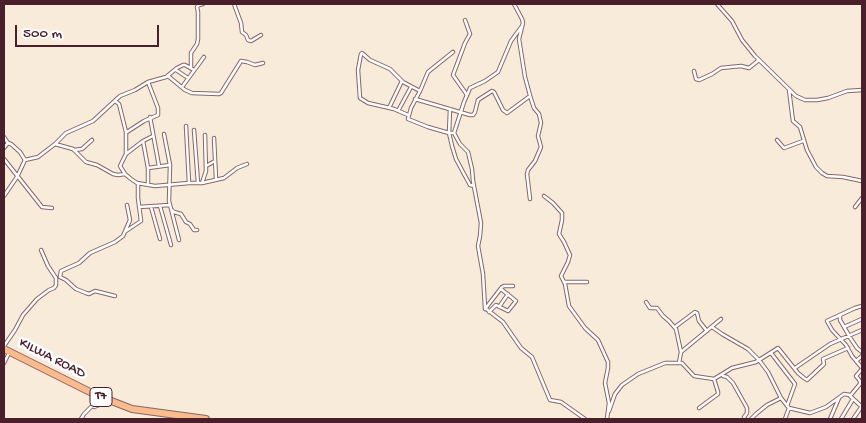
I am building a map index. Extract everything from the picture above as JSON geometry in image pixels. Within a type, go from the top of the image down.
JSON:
[{"type":"highway","name":"KILWA ROAD","points":[[6,349],[101,397],[132,410],[206,419]]},
{"type":"street","points":[[191,68],[192,51],[198,39],[197,7],[203,4]]},
{"type":"street","points":[[234,4],[242,32],[247,36],[248,40],[251,41],[261,35]]},
{"type":"street","points":[[514,4],[523,23],[519,40],[524,77],[541,124],[538,136],[541,147],[528,172],[530,199]]},
{"type":"street","points":[[717,4],[732,21],[745,44],[796,96],[810,100],[828,98],[847,91],[862,90]]},
{"type":"street","points":[[465,20],[470,34],[453,75],[467,95]]},
{"type":"street","points":[[522,26],[511,41],[498,72],[472,87],[467,95],[454,133],[468,154],[472,169],[472,179],[481,223],[478,246],[483,274],[485,309],[503,322],[520,348],[533,358],[550,400],[561,402],[585,419]]},
{"type":"street","points":[[453,52],[428,72],[408,115],[409,120],[454,133]]},
{"type":"street","points":[[408,115],[368,103],[360,97],[359,65],[362,53],[370,60],[390,69],[402,82],[420,91]]},
{"type":"street","points":[[182,87],[204,57]]},
{"type":"street","points":[[694,71],[696,79],[699,80],[723,67],[741,66],[749,68],[759,60]]},
{"type":"street","points":[[168,76],[192,93],[220,94],[242,61],[256,66],[263,63]]},
{"type":"street","points":[[4,196],[26,160],[38,157],[69,132],[93,121],[120,96],[148,82],[168,76],[185,64],[194,70]]},
{"type":"street","points":[[176,70],[188,78]]},
{"type":"street","points":[[126,132],[157,116],[159,111],[148,82]]},
{"type":"street","points":[[389,108],[402,82]]},
{"type":"street","points":[[398,111],[411,87]]},
{"type":"street","points":[[788,89],[793,121],[800,127],[814,163],[822,173],[827,176],[862,181]]},
{"type":"street","points":[[415,99],[473,115],[478,101],[492,91],[507,113],[530,96]]},
{"type":"street","points":[[115,101],[120,104],[126,132],[126,154]]},
{"type":"street","points":[[450,109],[449,133],[456,159],[468,182],[474,186]]},
{"type":"street","points":[[150,118],[159,166]]},
{"type":"street","points":[[186,126],[189,182]]},
{"type":"street","points":[[194,130],[200,183]]},
{"type":"street","points":[[164,134],[170,165],[170,207],[179,240]]},
{"type":"street","points":[[200,183],[205,175],[206,166],[204,135]]},
{"type":"street","points":[[153,136],[126,154],[120,166],[125,174],[138,183],[148,185],[200,183],[226,177],[237,168],[247,164]]},
{"type":"street","points":[[4,137],[8,143],[16,147],[26,160]]},
{"type":"street","points":[[214,138],[216,179]]},
{"type":"street","points":[[55,144],[74,150],[82,149],[92,140]]},
{"type":"street","points":[[777,140],[784,148],[804,141]]},
{"type":"street","points":[[143,141],[148,168],[148,185]]},
{"type":"street","points":[[4,148],[8,143]]},
{"type":"street","points":[[74,150],[86,162],[97,164],[113,174],[125,174]]},
{"type":"street","points":[[4,159],[42,207],[52,208]]},
{"type":"street","points":[[206,166],[215,161]]},
{"type":"street","points":[[148,168],[170,165]]},
{"type":"street","points":[[4,363],[6,349],[23,315],[44,294],[55,287],[61,271],[78,263],[90,253],[119,239],[125,232],[141,221],[138,183]]},
{"type":"street","points":[[544,196],[562,214],[558,234],[570,255],[562,275],[570,308],[585,328],[598,340],[608,362],[605,383],[609,411]]},
{"type":"street","points":[[854,207],[862,198]]},
{"type":"street","points":[[125,232],[130,220],[127,205]]},
{"type":"street","points":[[160,206],[171,245]]},
{"type":"street","points":[[139,207],[170,207],[174,212],[180,213],[194,230],[197,230]]},
{"type":"street","points":[[151,207],[160,239]]},
{"type":"street","points":[[41,250],[48,266],[58,278],[66,280],[76,289],[86,293],[90,294],[95,291],[115,296]]},
{"type":"street","points":[[565,282],[587,282]]},
{"type":"street","points":[[485,309],[500,289],[504,286],[513,286]]},
{"type":"street","points":[[489,312],[496,305],[508,311],[514,303],[515,300],[500,289]]},
{"type":"street","points":[[499,307],[508,294]]},
{"type":"street","points":[[646,302],[650,308],[657,308],[675,328],[681,352],[679,363]]},
{"type":"street","points":[[850,395],[860,384],[856,376],[862,369],[827,321],[862,306]]},
{"type":"street","points":[[675,328],[695,312],[706,331]]},
{"type":"street","points":[[840,315],[840,320],[844,327],[855,345],[862,352]]},
{"type":"street","points":[[681,352],[721,319]]},
{"type":"street","points":[[844,327],[862,319]]},
{"type":"street","points":[[712,326],[748,349],[760,360],[788,407],[810,414]]},
{"type":"street","points":[[795,368],[826,346],[862,330]]},
{"type":"street","points":[[607,419],[615,392],[627,381],[662,363],[679,363],[684,365],[694,376],[714,380],[732,368],[760,360],[776,348],[779,348],[807,380],[823,366],[823,359],[848,348]]},
{"type":"street","points":[[771,353],[795,384],[785,419]]},
{"type":"street","points":[[856,361],[862,356]]},
{"type":"street","points":[[722,375],[726,376],[738,391],[747,410],[744,416],[745,419]]},
{"type":"street","points":[[699,408],[718,394],[714,380]]},
{"type":"street","points":[[808,418],[810,414],[826,407],[840,396],[846,394],[850,395],[862,406],[853,419]]},
{"type":"street","points":[[830,419],[840,396]]},
{"type":"street","points":[[81,419],[101,397]]},
{"type":"street","points":[[751,419],[767,405],[781,398]]},
{"type":"street","points":[[841,419],[853,399]]},
{"type":"street","points":[[92,407],[110,401]]}]
